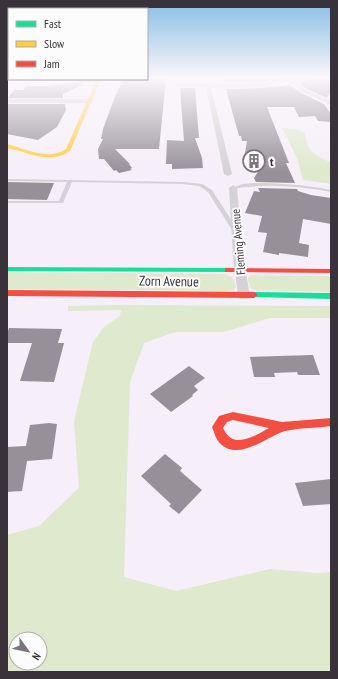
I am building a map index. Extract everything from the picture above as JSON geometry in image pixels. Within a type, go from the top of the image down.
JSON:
[{"type":"main road","points":[[7,146],[18,147],[46,156],[59,157],[68,150],[87,109]]},
{"type":"main road","name":"Zorn Avenue","points":[[7,269],[331,271]]},
{"type":"main road","name":"Zorn Avenue","points":[[7,293],[331,296]]},
{"type":"main road","points":[[282,426],[243,445],[234,445],[225,441],[218,434],[217,427],[223,419],[233,416],[282,426],[331,422]]},
{"type":"street","points":[[213,109],[228,174]]},
{"type":"street","name":"Fleming Avenue","points":[[233,188],[238,236],[239,271],[244,296]]},
{"type":"lane","points":[[7,180],[183,183],[200,185],[210,191],[238,236]]},
{"type":"lane","points":[[7,202],[61,202],[70,181]]},
{"type":"lane","points":[[233,188],[246,184],[290,186],[331,191]]},
{"type":"green space","points":[[282,128],[296,129],[305,133],[310,149],[320,158],[331,162],[331,184],[303,180],[297,158]]},
{"type":"green space","points":[[7,272],[226,274],[233,278],[236,287],[234,290],[228,291],[7,289]]},
{"type":"green space","points":[[249,276],[331,276],[331,292],[254,290],[250,288],[248,279]]},
{"type":"green space","points":[[68,306],[331,306],[331,318],[270,318],[224,332],[175,332],[144,343],[130,382],[124,577],[176,591],[270,569],[317,573],[331,572],[331,672],[7,672],[7,535],[39,526],[79,488],[74,421],[93,342],[104,327],[120,316],[121,310],[68,311]]},
{"type":"building","points":[[7,109],[66,109],[57,127],[38,140],[7,134]]},
{"type":"building","points":[[110,109],[163,109],[159,149],[115,149],[130,164],[132,168],[130,169],[132,170],[119,173],[116,170],[114,171],[104,159],[99,159],[98,149],[103,139],[101,139]]},
{"type":"building","points":[[182,109],[197,109],[199,138],[195,138],[202,158],[203,168],[172,169],[172,164],[166,164],[167,140],[184,141]]},
{"type":"building","points":[[231,109],[268,109],[289,163],[286,163],[295,183],[256,182],[254,178],[261,167],[247,167],[244,159],[247,141],[242,141],[241,136],[239,136]]},
{"type":"building","points":[[295,109],[327,109],[331,114],[331,122],[318,121],[315,116],[299,117]]},
{"type":"building","points":[[7,182],[54,183],[47,200],[7,199]]},
{"type":"building","points":[[258,188],[297,189],[298,191],[311,195],[331,198],[331,224],[303,219],[299,243],[309,245],[308,257],[279,253],[279,255],[263,252],[267,233],[258,232],[262,216],[245,213],[254,191],[260,192]]},
{"type":"building","points":[[9,328],[62,329],[58,343],[64,343],[54,382],[20,381],[32,343],[7,343]]},
{"type":"building","points":[[313,355],[320,375],[298,375],[297,372],[274,373],[275,377],[254,377],[250,357]]},
{"type":"building","points":[[189,366],[205,378],[194,386],[198,390],[192,395],[193,396],[171,412],[150,394]]},
{"type":"building","points":[[49,423],[57,424],[52,459],[27,461],[22,491],[7,492],[7,447],[26,446],[30,425]]},
{"type":"building","points":[[165,454],[182,468],[180,471],[202,490],[179,514],[169,506],[171,504],[141,476]]},
{"type":"building","points":[[331,479],[331,504],[303,506],[295,483]]},
{"type":"traffic: fast","points":[[7,269],[228,270]]},
{"type":"traffic: fast","points":[[254,295],[331,296]]},
{"type":"traffic: slow","points":[[7,146],[39,155],[54,156],[62,154],[68,150],[86,109]]},
{"type":"traffic: jam","points":[[228,270],[331,271]]},
{"type":"traffic: jam","points":[[7,293],[254,295]]},
{"type":"traffic: jam","points":[[282,427],[246,444],[237,445],[229,443],[222,438],[217,427],[223,419],[233,416],[282,427],[331,422]]},
{"type":"place","name":"t","points":[[254,161]]}]
